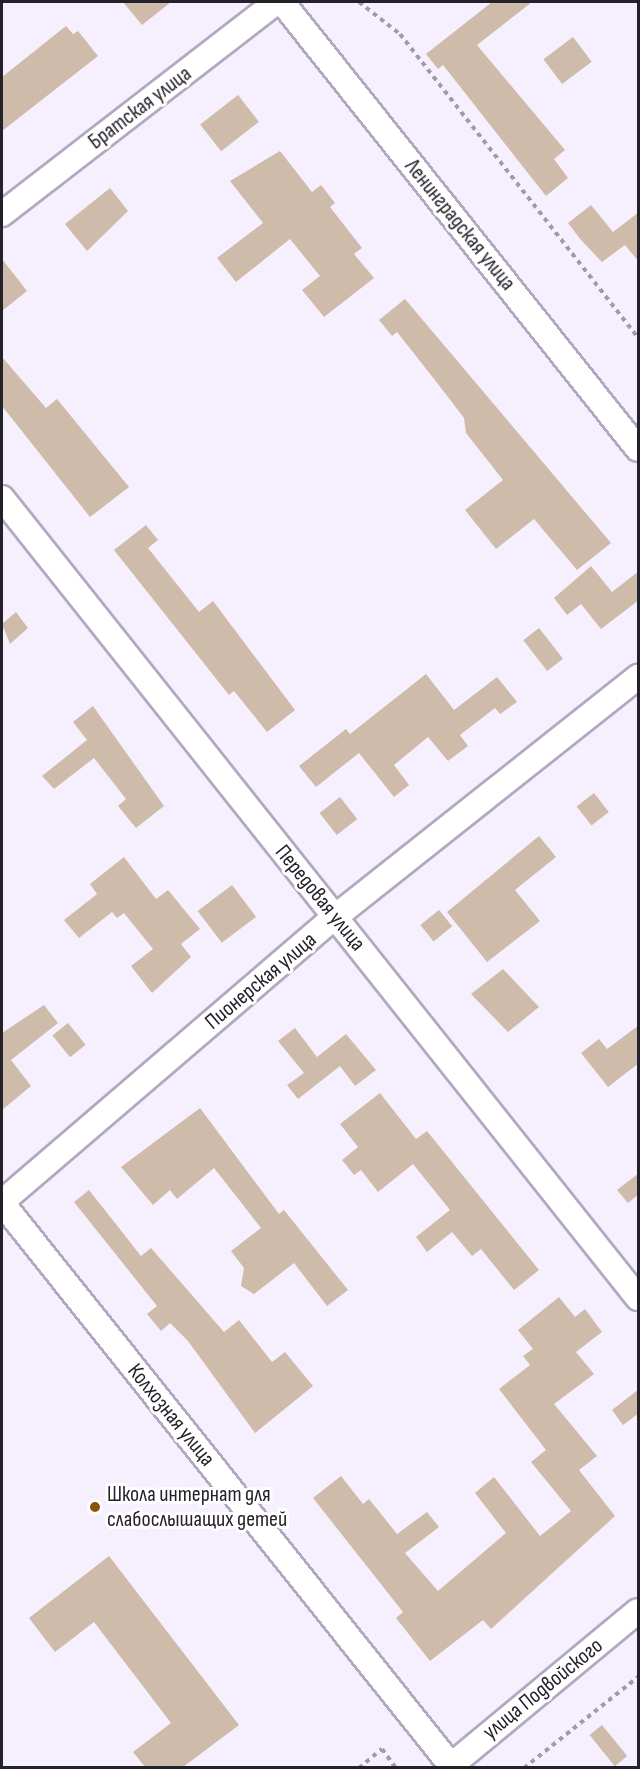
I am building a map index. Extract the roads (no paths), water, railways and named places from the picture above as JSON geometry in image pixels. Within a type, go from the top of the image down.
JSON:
[{"type":"street","name":"Братская улица","points":[[2,214],[276,2]]},
{"type":"street","name":"Ленинградская улица","points":[[282,2],[639,449]]},
{"type":"street","name":"Передовая улица","points":[[2,498],[639,1298]]},
{"type":"street","name":"Пионерская улица","points":[[2,1202],[335,917],[639,677]]},
{"type":"street","name":"Колхозная улица","points":[[2,1202],[451,1767]]},
{"type":"street","name":"улица Подвойского","points":[[451,1767],[639,1611]]},
{"type":"place","name":"Школа интернат для слабослышащих детей","points":[[95,1507]]}]
